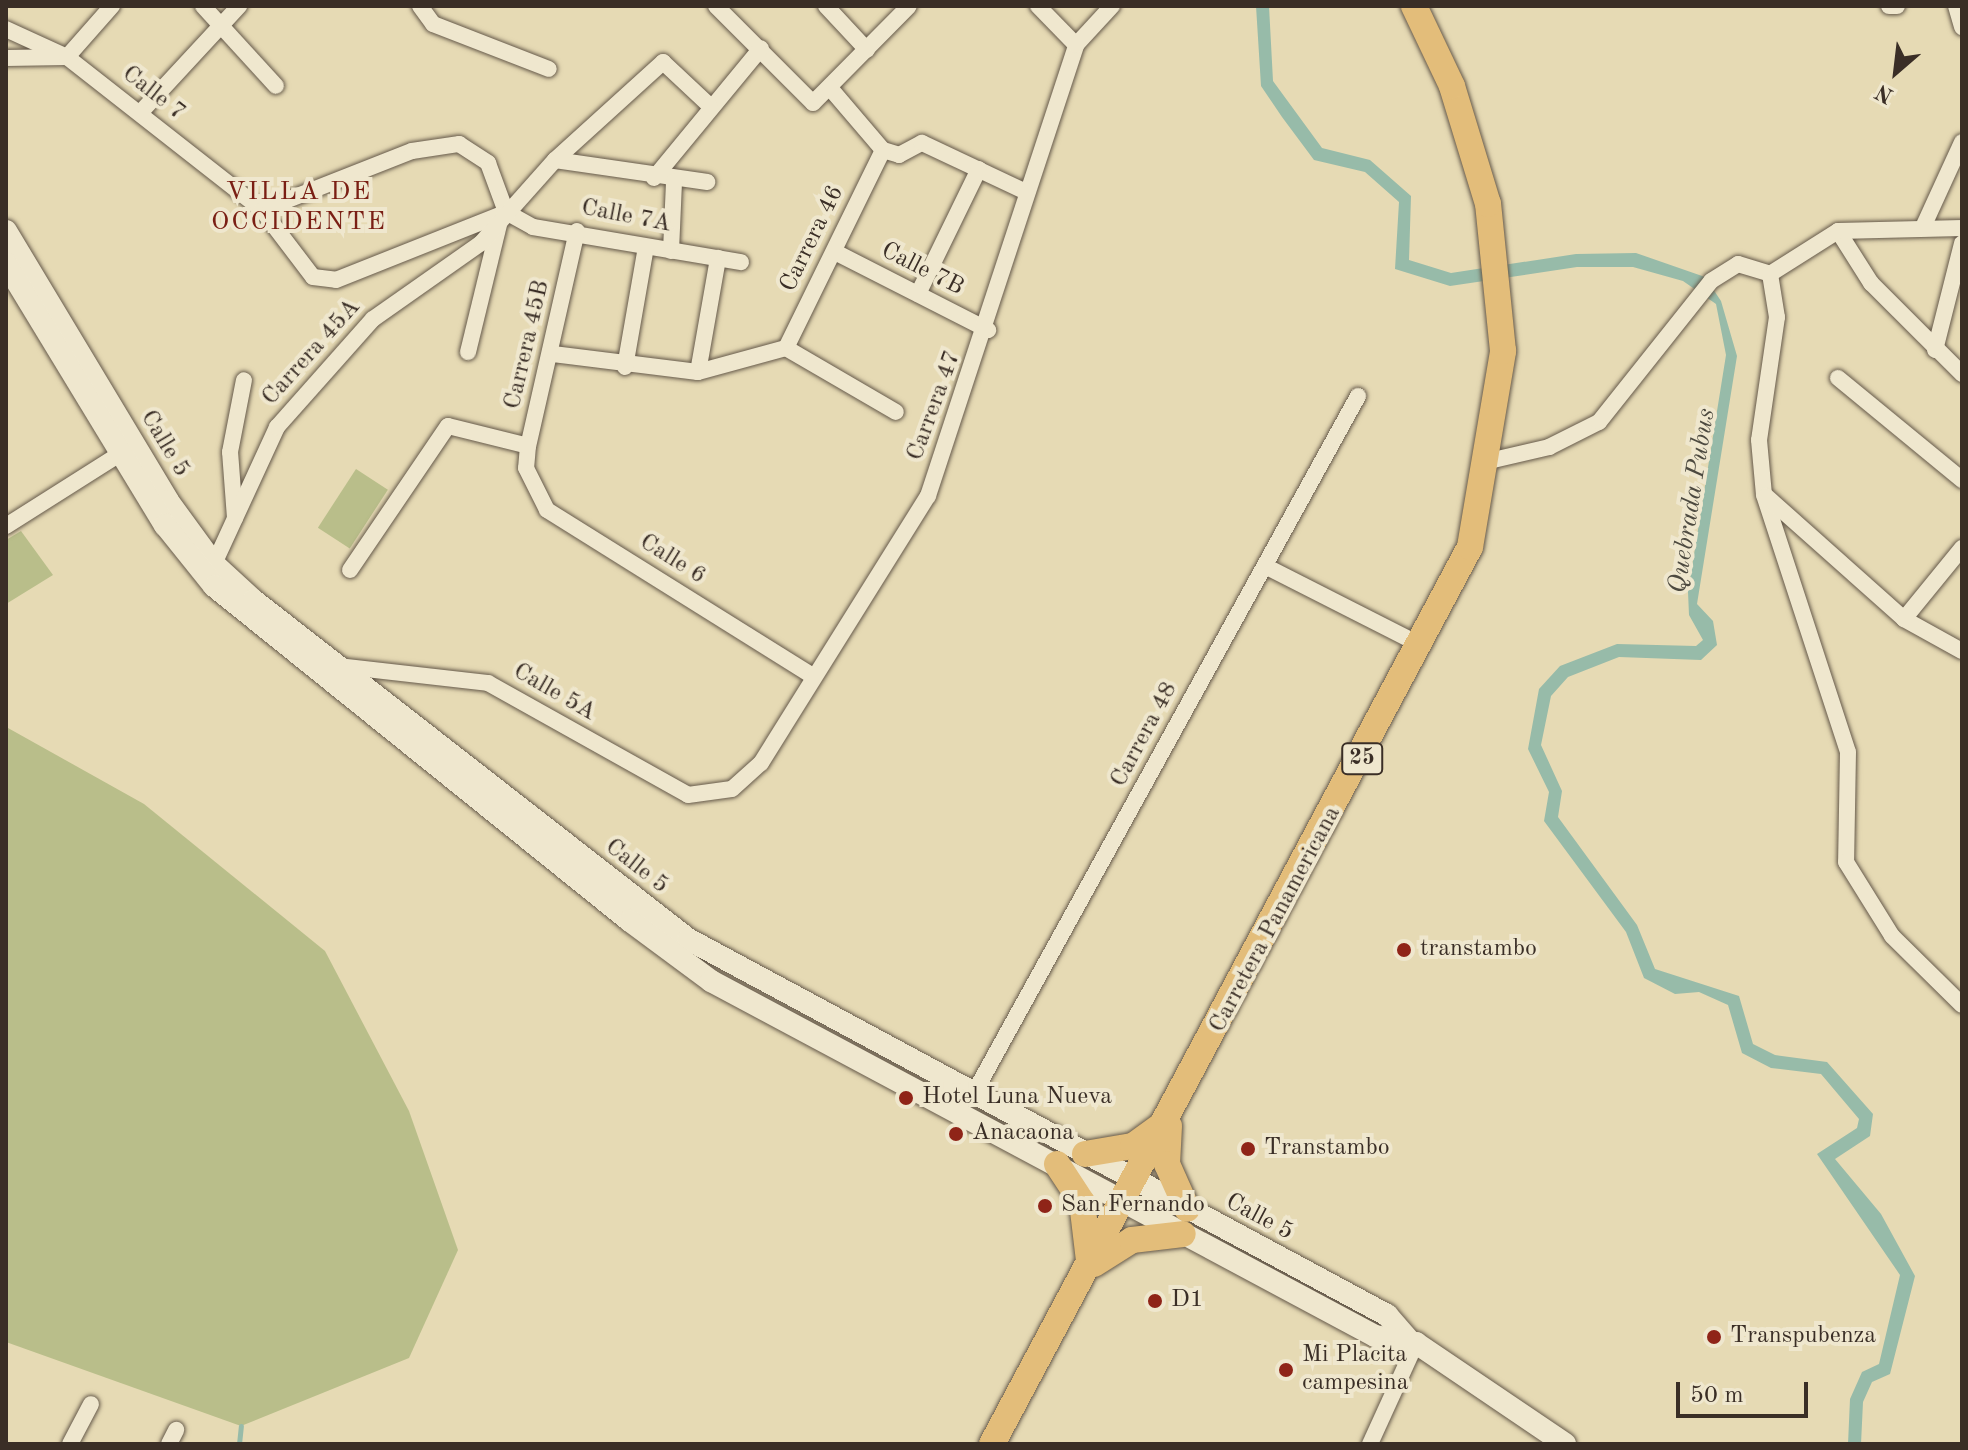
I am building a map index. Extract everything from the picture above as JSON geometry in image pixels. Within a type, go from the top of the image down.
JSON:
[{"type":"highway","name":"Carretera Panamericana","points":[[992,1444],[1130,1192],[1470,547],[1489,461],[1503,351],[1498,296],[1488,204],[1456,101],[1414,6]]},
{"type":"highway","points":[[1088,1268],[1132,1240],[1185,1222],[1167,1164],[1171,1114]]},
{"type":"highway","points":[[1085,1154],[1133,1146],[1171,1114]]},
{"type":"highway","points":[[1057,1164],[1089,1223],[1088,1268]]},
{"type":"main road","name":"Calle 5","points":[[6,231],[157,485],[214,564],[339,666],[688,939],[1085,1154],[1130,1192]]},
{"type":"main road","name":"Calle 5","points":[[6,264],[120,454],[187,556],[241,611],[630,921],[711,981],[1057,1164],[1130,1192],[1375,1336],[1412,1341],[1565,1444]]},
{"type":"street","points":[[6,58],[67,57],[112,6]]},
{"type":"street","points":[[203,6],[276,86]]},
{"type":"street","points":[[140,113],[239,6]]},
{"type":"street","points":[[420,6],[433,24],[549,69]]},
{"type":"street","points":[[716,6],[813,103],[909,6]]},
{"type":"street","points":[[826,6],[867,50]]},
{"type":"street","points":[[1038,6],[1076,45]]},
{"type":"street","name":"Carrera 47","points":[[732,789],[761,763],[928,496],[988,330],[1026,192],[1076,45],[1112,6]]},
{"type":"street","points":[[1889,6],[1897,6]]},
{"type":"street","points":[[1956,6],[1962,27]]},
{"type":"street","name":"Calle 7","points":[[6,29],[67,57],[262,210],[313,277],[336,280],[503,216]]},
{"type":"street","points":[[654,178],[710,106],[761,48]]},
{"type":"street","name":"Carrera 45A","points":[[214,564],[277,427],[373,319],[481,243],[555,160],[663,62],[710,106]]},
{"type":"street","points":[[830,88],[883,150],[899,155],[922,143],[1026,192]]},
{"type":"street","points":[[1924,225],[1962,142]]},
{"type":"street","points":[[262,210],[412,151],[459,144],[488,163],[503,216]]},
{"type":"street","name":"Carrera 46","points":[[786,348],[883,150]]},
{"type":"street","points":[[555,160],[674,181],[707,182]]},
{"type":"street","points":[[918,294],[979,169]]},
{"type":"street","points":[[671,251],[674,181]]},
{"type":"street","name":"Carrera 45A","points":[[468,352],[503,216]]},
{"type":"street","name":"Calle 7A","points":[[503,216],[533,227],[577,231],[646,247],[741,262]]},
{"type":"street","points":[[1489,461],[1549,447],[1599,422],[1711,281],[1738,264],[1770,274],[1838,231],[1924,225],[1962,228]]},
{"type":"street","name":"Carrera 45B","points":[[526,468],[528,446],[553,354],[577,231]]},
{"type":"street","points":[[1838,231],[1871,283],[1962,374]]},
{"type":"street","points":[[1935,350],[1962,243]]},
{"type":"street","points":[[625,367],[646,247]]},
{"type":"street","name":"Calle 7B","points":[[835,252],[988,330]]},
{"type":"street","points":[[698,372],[718,258]]},
{"type":"street","points":[[1770,274],[1777,317],[1759,440],[1764,495],[1848,752],[1846,862],[1892,936],[1962,1005]]},
{"type":"street","points":[[553,354],[625,367],[698,372],[786,348],[896,412]]},
{"type":"street","points":[[1838,378],[1962,480]]},
{"type":"street","points":[[235,520],[230,452],[244,380]]},
{"type":"street","name":"Carrera 48","points":[[973,1095],[1358,396]]},
{"type":"street","points":[[350,570],[448,426],[528,446]]},
{"type":"street","points":[[6,526],[120,454]]},
{"type":"street","name":"Calle 6","points":[[526,468],[547,510],[813,676]]},
{"type":"street","points":[[1764,495],[1904,619],[1962,651]]},
{"type":"street","points":[[1904,619],[1962,548]]},
{"type":"street","points":[[1265,566],[1421,645]]},
{"type":"street","name":"Calle 5A","points":[[339,666],[488,683],[688,795],[732,789]]},
{"type":"street","points":[[1370,1444],[1412,1341]]},
{"type":"street","points":[[70,1444],[91,1404]]},
{"type":"green space","points":[[356,469],[388,490],[350,548],[318,528]]},
{"type":"green space","points":[[21,531],[53,575],[6,604],[6,540]]},
{"type":"green space","points":[[8,728],[144,804],[325,951],[409,1111],[458,1250],[409,1358],[241,1426],[6,1342]]},
{"type":"shaded area","points":[[1256,6],[1269,6],[1273,81],[1322,148],[1370,160],[1411,196],[1409,260],[1451,273],[1576,254],[1636,253],[1705,277],[1721,301],[1737,356],[1697,604],[1713,621],[1717,645],[1701,660],[1619,657],[1568,677],[1551,696],[1541,745],[1562,791],[1558,817],[1637,925],[1655,969],[1739,996],[1753,1044],[1775,1055],[1827,1062],[1873,1114],[1870,1136],[1835,1159],[1881,1214],[1915,1276],[1890,1374],[1872,1382],[1863,1402],[1861,1444],[1848,1444],[1850,1399],[1862,1372],[1879,1364],[1900,1275],[1817,1154],[1857,1128],[1859,1119],[1821,1074],[1771,1068],[1742,1053],[1728,1005],[1699,992],[1675,994],[1644,978],[1626,932],[1544,821],[1549,792],[1528,749],[1539,689],[1560,666],[1617,644],[1696,646],[1703,640],[1689,615],[1688,592],[1726,355],[1716,304],[1683,281],[1633,267],[1577,267],[1450,286],[1395,269],[1399,202],[1365,172],[1314,160],[1282,117],[1261,86]]},
{"type":"waterway","points":[[239,1444],[241,1426]]},
{"type":"place","name":"transtambo","points":[[1404,950]]},
{"type":"place","name":"Hotel Luna Nueva","points":[[906,1098]]},
{"type":"place","name":"Anacaona","points":[[956,1134]]},
{"type":"place","name":"Transtambo","points":[[1248,1149]]},
{"type":"place","name":"San Fernando","points":[[1045,1206]]},
{"type":"place","name":"D1","points":[[1155,1301]]},
{"type":"place","name":"Transpubenza","points":[[1714,1337]]},
{"type":"place","name":"Mi Placita campesina","points":[[1286,1370]]},
{"type":"district","name":"VILLA DE OCCIDENTE","points":[[299,208]]},
{"type":"water label","name":"Quebrada Pubus","points":[[1693,501]]}]
